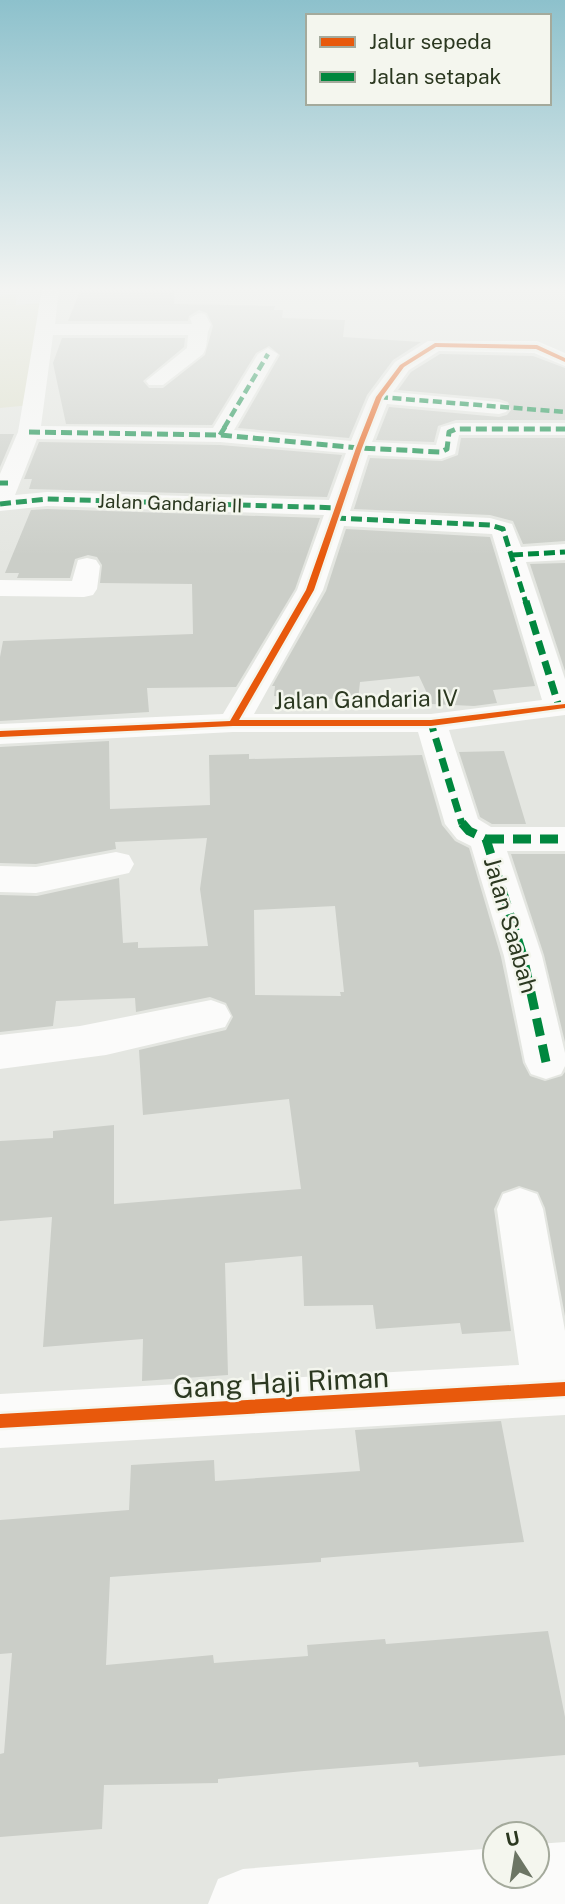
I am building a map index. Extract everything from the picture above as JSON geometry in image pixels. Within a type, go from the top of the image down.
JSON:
[{"type":"street","points":[[2,493],[23,423],[33,378]]},
{"type":"street","points":[[156,381],[160,378]]},
{"type":"street","points":[[220,435],[254,378]]},
{"type":"street","points":[[233,723],[310,590],[379,397],[393,378]]},
{"type":"street","points":[[379,397],[565,412]]},
{"type":"street","points":[[23,423],[220,435],[359,448],[443,451],[447,449],[448,435],[456,429],[565,429]]},
{"type":"street","name":"Jalan Gandaria II","points":[[2,493],[47,499],[337,513],[494,525],[509,544],[565,552]]},
{"type":"street","points":[[509,544],[562,707]]},
{"type":"street","points":[[0,588],[84,589],[87,566]]},
{"type":"street","name":"Jalan Gandaria IV","points":[[0,734],[233,723],[431,723],[562,707]]},
{"type":"street","name":"Jalan Saabah","points":[[431,723],[461,824],[468,831],[486,839],[523,956],[546,1062]]},
{"type":"street","points":[[486,839],[565,839]]},
{"type":"street","points":[[0,879],[36,880],[116,864]]},
{"type":"street","points":[[0,1052],[47,1050],[97,1042],[211,1016]]},
{"type":"street","points":[[520,1209],[557,1389]]},
{"type":"street","name":"Gang Haji Riman","points":[[0,1421],[557,1389]]},
{"type":"street","points":[[243,1904],[565,1877]]},
{"type":"green space","points":[[0,378],[33,378],[31,405],[0,408]]},
{"type":"building","points":[[56,378],[147,378],[143,381],[149,388],[163,388],[176,378],[241,378],[212,425],[66,424]]},
{"type":"building","points":[[267,378],[380,378],[367,395],[349,438],[238,428]]},
{"type":"building","points":[[407,378],[565,378],[565,420],[456,420],[438,426],[434,442],[376,440],[389,407],[499,417],[507,415],[511,410],[508,402],[499,399],[398,390]]},
{"type":"building","points":[[0,434],[14,434],[0,467]]},
{"type":"building","points":[[461,438],[565,438],[565,541],[523,544],[513,521],[490,515],[354,509],[370,458],[442,461],[458,455]]},
{"type":"building","points":[[39,442],[220,445],[342,455],[327,497],[29,489],[32,479],[24,479]]},
{"type":"building","points":[[31,510],[320,518],[295,589],[236,687],[147,688],[149,712],[0,721],[0,657],[3,641],[193,634],[192,584],[100,583],[102,565],[97,557],[88,555],[75,559],[70,578],[17,578],[19,573],[5,573]]},
{"type":"building","points":[[346,529],[490,537],[535,686],[493,690],[497,703],[474,706],[432,704],[419,676],[360,682],[358,700],[274,696],[275,686],[272,686],[326,591]]},
{"type":"building","points":[[565,563],[565,671],[530,564]]},
{"type":"building","points":[[109,741],[110,809],[210,805],[209,755],[249,754],[249,759],[422,755],[442,825],[455,841],[469,848],[501,957],[523,1063],[530,1076],[545,1081],[562,1076],[565,1072],[565,1316],[545,1208],[538,1192],[519,1186],[502,1192],[494,1209],[511,1331],[462,1334],[460,1323],[376,1329],[373,1305],[304,1306],[302,1256],[225,1263],[228,1375],[142,1381],[143,1339],[43,1347],[52,1217],[0,1221],[0,1141],[53,1138],[53,1131],[114,1125],[114,1204],[301,1189],[289,1099],[143,1115],[139,1050],[226,1030],[233,1017],[226,1003],[210,997],[136,1012],[135,998],[56,1001],[53,1026],[0,1032],[0,895],[37,896],[119,878],[123,943],[138,942],[138,948],[208,946],[200,889],[207,838],[115,842],[116,849],[36,864],[0,863],[0,747]],"holes":[[[335,906],[344,992],[340,992],[341,996],[255,995],[254,910]]]},
{"type":"building","points":[[504,751],[526,824],[492,824],[480,817],[459,752]]},
{"type":"building","points":[[511,854],[565,854],[565,1042],[544,955]]},
{"type":"building","points":[[501,1421],[524,1542],[321,1558],[321,1562],[110,1577],[106,1665],[213,1655],[214,1663],[308,1656],[307,1645],[385,1639],[386,1644],[548,1631],[565,1717],[565,1755],[419,1767],[418,1762],[304,1771],[218,1779],[218,1783],[104,1785],[102,1829],[0,1837],[0,1754],[4,1753],[12,1653],[0,1654],[0,1520],[129,1510],[131,1465],[214,1460],[215,1481],[360,1471],[355,1430]]},
{"type":"marked path","points":[[220,435],[254,378]]},
{"type":"marked path","points":[[379,397],[565,412]]},
{"type":"marked path","points":[[29,432],[220,435],[359,448],[441,452],[447,449],[449,432],[456,429],[565,429]]},
{"type":"marked path","points":[[0,483],[8,483]]},
{"type":"marked path","points":[[0,504],[47,499],[340,508]]},
{"type":"marked path","points":[[335,518],[490,525],[503,529],[559,707]]},
{"type":"marked path","points":[[512,555],[565,552]]},
{"type":"marked path","points":[[436,722],[431,723],[462,824],[469,831],[486,839],[523,956],[546,1062]]},
{"type":"marked path","points":[[486,839],[565,839]]},
{"type":"cycle path","points":[[233,723],[310,590],[379,397],[393,378]]},
{"type":"cycle path","points":[[0,734],[233,723],[431,723],[565,706]]},
{"type":"cycle path","points":[[0,1421],[565,1389]]}]
